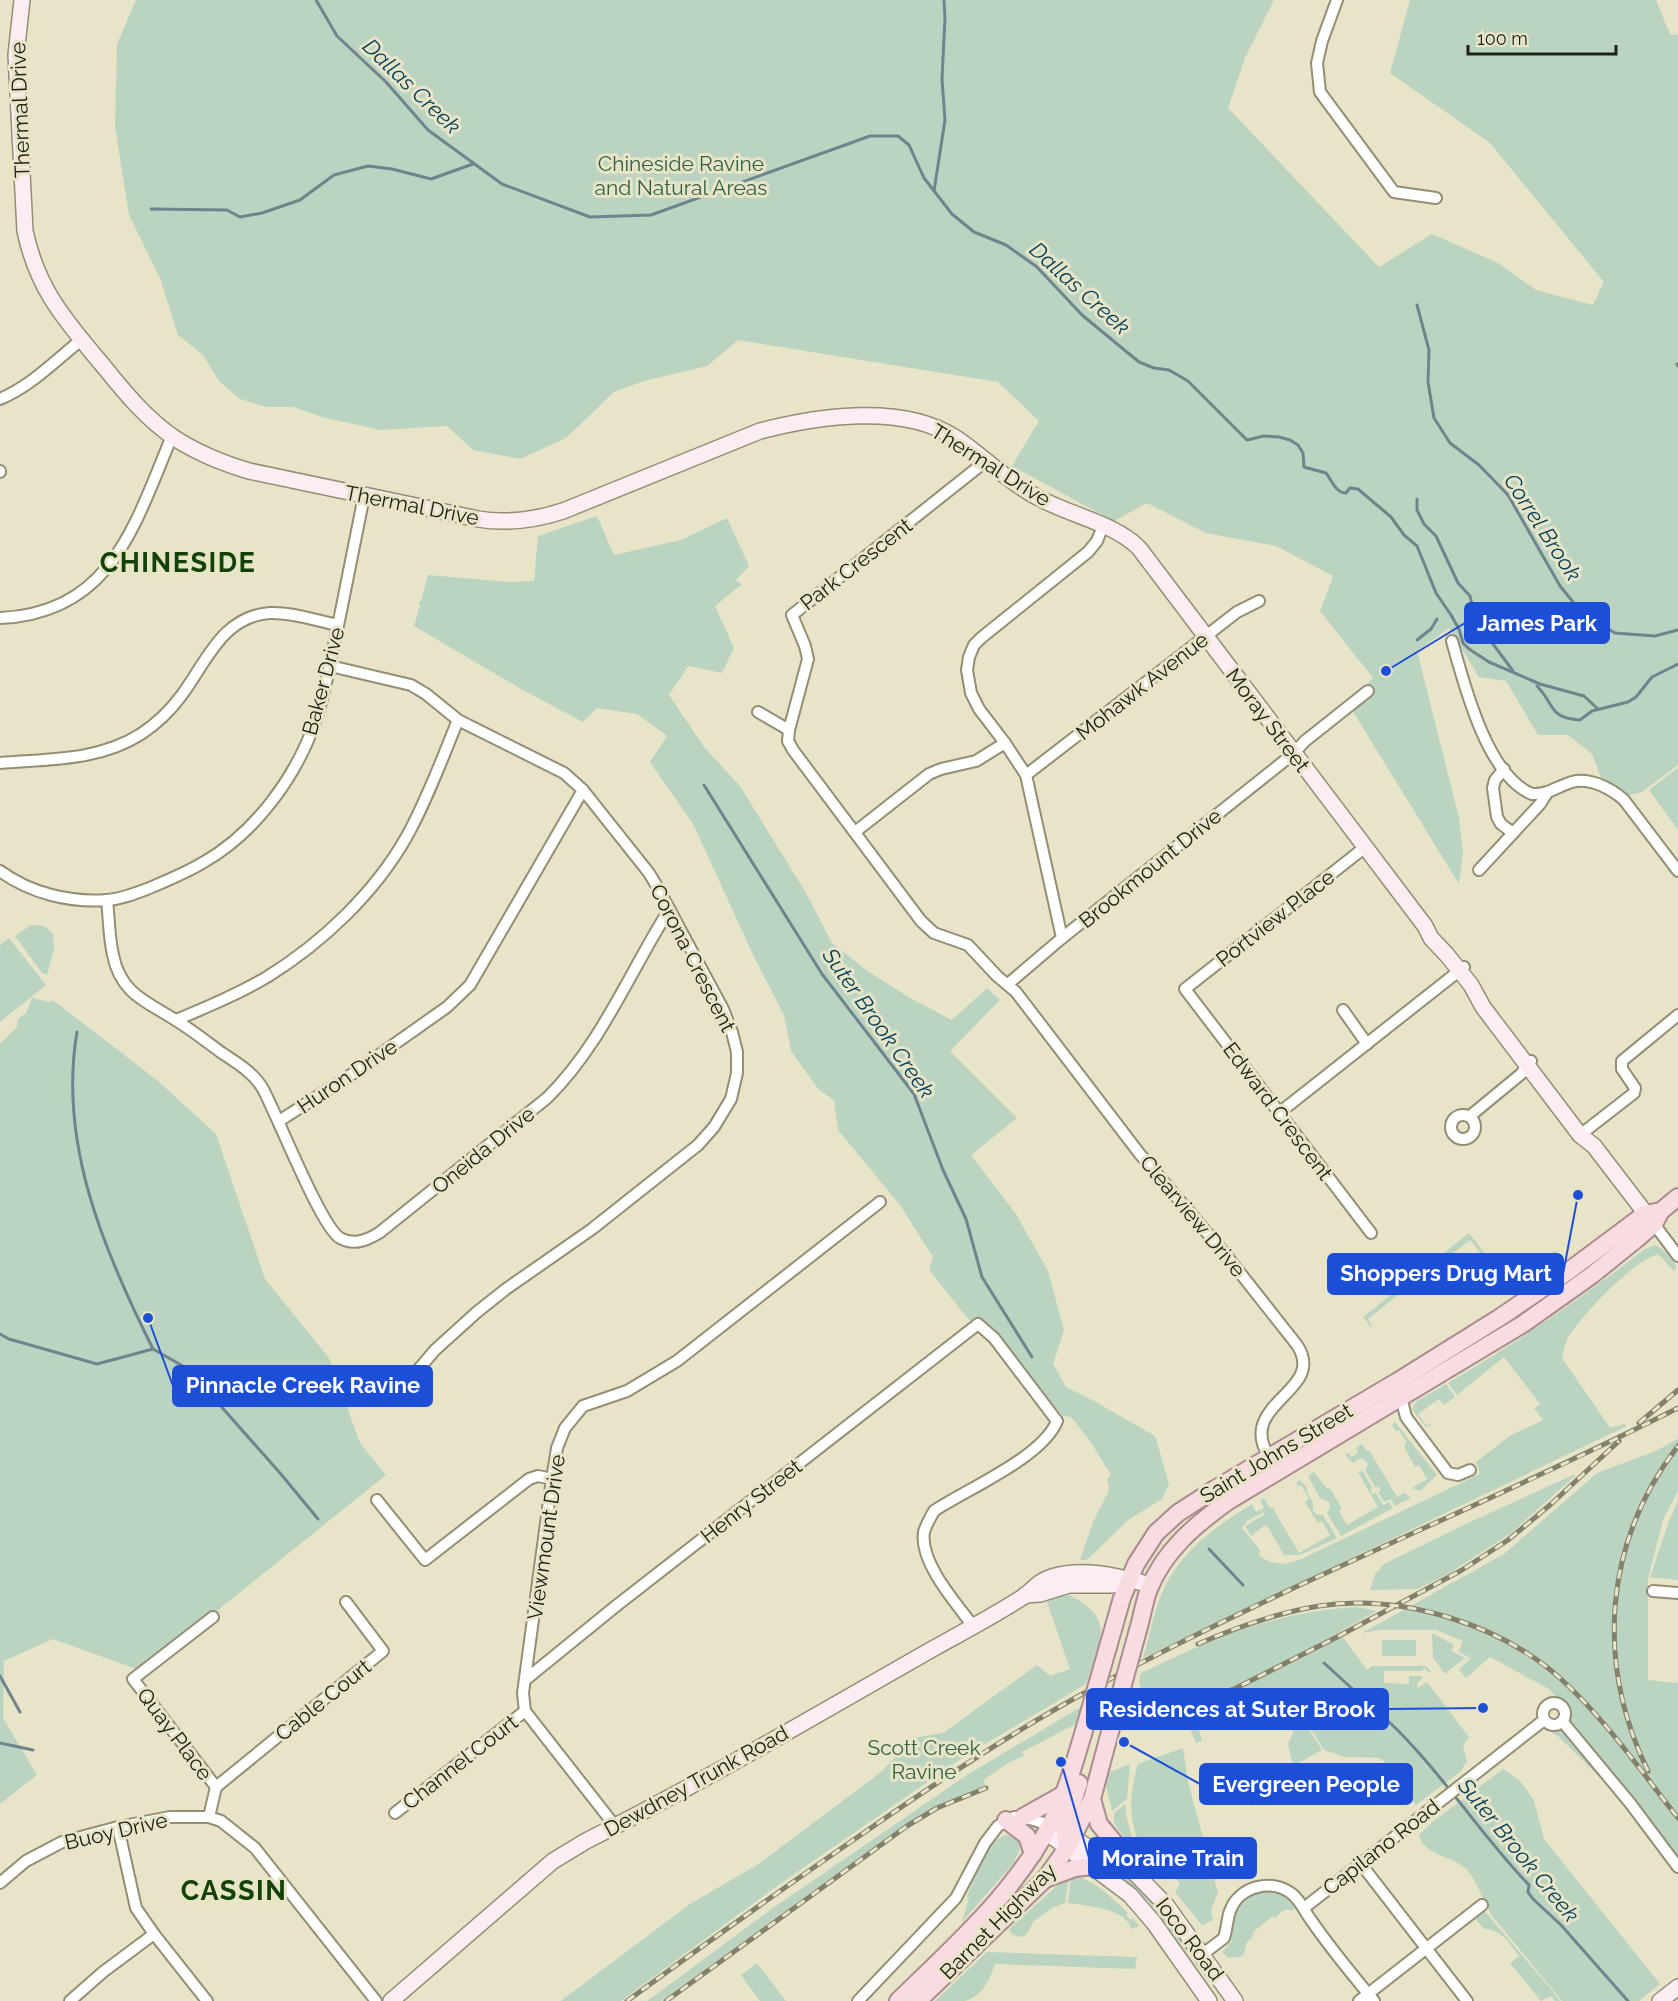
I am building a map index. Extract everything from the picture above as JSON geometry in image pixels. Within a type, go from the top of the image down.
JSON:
[{"type":"main road","name":"Saint Johns Street","points":[[1057,1834],[1092,1799],[1149,1589],[1175,1546],[1199,1522],[1227,1502],[1399,1390],[1678,1197]]},
{"type":"main road","name":"Saint Johns Street","points":[[1057,1834],[1064,1794],[1088,1731],[1113,1644],[1127,1584],[1143,1551],[1167,1522],[1195,1501],[1269,1457],[1399,1390]]},
{"type":"main road","points":[[1018,1905],[1057,1834],[1088,1731]]},
{"type":"main road","points":[[1023,1817],[1064,1794]]},
{"type":"main road","points":[[1092,1799],[1099,1824],[1123,1853],[1127,1865]]},
{"type":"main road","points":[[1005,1820],[1027,1836],[1033,1854]]},
{"type":"main road","name":"Barnet Highway","points":[[898,2001],[997,1902],[1033,1854],[1057,1834]]},
{"type":"main road","name":"Barnet Highway","points":[[918,2001],[1045,1879],[1057,1834]]},
{"type":"main road","points":[[1045,1879],[1075,1868],[1093,1866]]},
{"type":"street","name":"Thermal Drive","points":[[22,0],[16,55],[25,231],[30,253],[48,295],[62,318],[139,408],[172,436],[212,459],[242,469],[364,496],[490,521],[514,521],[537,519],[563,512],[760,431],[811,420],[891,417],[928,424],[956,438],[1011,482],[1038,498],[1102,526]]},
{"type":"street","points":[[1337,0],[1322,41],[1317,63],[1320,92],[1394,192],[1436,198]]},
{"type":"street","points":[[0,399],[27,384],[81,340]]},
{"type":"street","points":[[0,618],[32,614],[51,608],[85,590],[102,574],[123,547],[172,436]]},
{"type":"street","name":"Park Crescent","points":[[789,730],[808,659],[792,615],[986,460]]},
{"type":"street","name":"Baker Drive","points":[[0,871],[18,882],[48,894],[65,898],[118,899],[162,883],[206,862],[250,825],[284,785],[302,755],[320,706],[364,496]]},
{"type":"street","points":[[1062,938],[1026,775],[976,703],[968,676],[971,651],[981,638],[1088,552],[1097,541],[1102,526]]},
{"type":"street","name":"Moray Street","points":[[1102,526],[1125,536],[1139,549],[1425,926],[1431,938],[1462,969],[1480,1004],[1653,1216],[1678,1256]]},
{"type":"street","name":"Mohawk Avenue","points":[[1026,775],[1237,612],[1259,601]]},
{"type":"street","points":[[0,763],[95,754],[141,734],[168,712],[182,696],[218,641],[232,628],[247,619],[261,615],[280,614],[338,625]]},
{"type":"street","points":[[1452,641],[1476,720],[1504,769],[1527,792],[1539,795],[1577,781],[1592,783],[1613,792],[1624,801],[1678,871]]},
{"type":"street","name":"Corona Crescent","points":[[330,666],[411,685],[458,720],[570,777],[649,873],[723,1009],[737,1052],[737,1073],[731,1099],[698,1145],[591,1229],[477,1312],[435,1350],[400,1391]]},
{"type":"street","name":"Brookmount Drive","points":[[1008,984],[1368,691]]},
{"type":"street","points":[[758,712],[789,730],[790,746],[926,926],[940,936],[968,945],[1008,984]]},
{"type":"street","points":[[176,1020],[249,987],[284,966],[323,935],[357,903],[406,838],[458,720]]},
{"type":"street","points":[[855,832],[929,774],[976,761],[1005,743]]},
{"type":"street","points":[[1504,769],[1494,784],[1494,795],[1499,821],[1513,833]]},
{"type":"street","name":"Huron Drive","points":[[107,900],[113,956],[128,988],[142,1001],[176,1020],[245,1070],[256,1080],[279,1121],[345,1079],[447,1007],[470,985],[583,790]]},
{"type":"street","points":[[1479,870],[1540,804],[1547,793]]},
{"type":"street","name":"Portview Place","points":[[1185,989],[1364,848]]},
{"type":"street","name":"Oneida Drive","points":[[279,1121],[330,1229],[340,1239],[361,1242],[369,1239],[547,1098],[568,1077],[588,1051],[669,910]]},
{"type":"street","points":[[1279,1113],[1462,969]]},
{"type":"street","name":"Clearview Drive","points":[[1008,984],[1139,1153],[1226,1255],[1301,1351],[1305,1364],[1303,1373],[1269,1412],[1261,1432],[1261,1444],[1269,1457]]},
{"type":"street","name":"Edward Crescent","points":[[1185,989],[1371,1233]]},
{"type":"street","points":[[1343,1010],[1367,1044]]},
{"type":"street","points":[[1585,1132],[1635,1091],[1622,1069],[1623,1059],[1678,1015]]},
{"type":"street","points":[[1470,1116],[1521,1074],[1529,1064]]},
{"type":"street","name":"Viewmount Drive","points":[[525,1711],[523,1693],[552,1479],[557,1448],[565,1428],[583,1406],[627,1391],[677,1361],[880,1202]]},
{"type":"street","name":"Henry Street","points":[[525,1680],[616,1606],[978,1324],[994,1338],[1057,1422],[1047,1439],[1007,1468],[934,1511],[929,1520],[924,1533],[927,1558],[973,1626]]},
{"type":"street","points":[[1399,1390],[1406,1417],[1449,1473],[1458,1475],[1470,1470]]},
{"type":"street","points":[[377,1500],[425,1560],[529,1479],[538,1476],[552,1479]]},
{"type":"street","name":"Dewdney Trunk Road","points":[[391,2001],[553,1861],[1025,1595],[1040,1594],[1069,1585],[1127,1584],[1149,1589]]},
{"type":"street","points":[[1653,1591],[1678,1593]]},
{"type":"street","name":"Cable Court","points":[[216,1787],[383,1651],[346,1602]]},
{"type":"street","name":"Quay Place","points":[[209,1817],[216,1787],[133,1679],[213,1617]]},
{"type":"street","name":"Capilano Road","points":[[1304,1908],[1544,1720],[1545,1707],[1555,1703],[1564,1710],[1562,1721],[1630,1803],[1678,1867]]},
{"type":"street","points":[[525,1711],[615,1826]]},
{"type":"street","name":"Channel Court","points":[[395,1813],[525,1711]]},
{"type":"street","points":[[1544,1720],[1551,1725],[1562,1721]]},
{"type":"street","name":"Buoy Drive","points":[[0,1883],[26,1861],[62,1842],[118,1827],[170,1817],[209,1817],[234,1829],[255,1848],[376,2001]]},
{"type":"street","points":[[858,2001],[956,1898],[985,1843],[1005,1820],[1023,1817],[1057,1834]]},
{"type":"street","points":[[118,1827],[136,1908],[154,1935],[207,2001]]},
{"type":"street","name":"Ioco Road","points":[[1057,1834],[1113,1861],[1127,1865],[1166,1905],[1235,2001]]},
{"type":"street","name":"Ioco Road","points":[[1057,1834],[1140,1906],[1209,2001]]},
{"type":"street","points":[[1361,1864],[1467,2001]]},
{"type":"street","points":[[1203,1954],[1224,1938],[1230,1912],[1238,1898],[1253,1888],[1270,1884],[1279,1886],[1297,1898],[1367,1999],[1426,1948],[1482,1905]]},
{"type":"street","points":[[70,2001],[154,1935]]},
{"type":"street","points":[[1660,2001],[1678,1987]]},
{"type":"green space","name":"Chineside Ravine and Natural Areas","points":[[136,0],[1274,0],[1245,58],[1228,108],[1379,267],[1432,234],[1498,263],[1536,290],[1593,305],[1604,282],[1490,143],[1390,73],[1410,0],[1656,0],[1670,34],[1678,35],[1678,765],[1642,792],[1629,795],[1602,780],[1592,754],[1568,735],[1538,735],[1506,681],[1479,677],[1449,628],[1417,651],[1459,818],[1463,853],[1459,884],[1352,710],[1372,693],[1366,685],[1373,678],[1320,611],[1333,576],[1276,546],[1206,533],[1147,503],[1114,521],[1012,466],[1039,421],[998,382],[738,340],[707,366],[644,381],[614,392],[566,438],[520,459],[473,450],[447,426],[380,430],[322,417],[293,407],[267,407],[240,399],[219,381],[203,355],[178,335],[160,278],[129,215],[115,127],[117,44]]},
{"type":"green space","points":[[597,516],[614,555],[681,540],[727,518],[749,566],[736,580],[742,584],[715,606],[734,648],[722,673],[688,666],[669,695],[704,747],[740,786],[806,893],[832,943],[866,970],[910,998],[952,1020],[987,988],[1000,1000],[950,1051],[1017,1118],[971,1155],[1016,1214],[1048,1271],[1064,1330],[1053,1364],[1066,1387],[1155,1436],[1169,1484],[1162,1499],[1128,1520],[1087,1560],[1080,1560],[1093,1522],[1108,1492],[1107,1479],[1111,1475],[1090,1441],[1071,1417],[1063,1416],[983,1320],[969,1320],[929,1270],[933,1257],[900,1205],[838,1130],[834,1100],[819,1090],[791,1051],[784,1015],[756,961],[693,824],[650,762],[667,736],[637,714],[597,708],[583,722],[521,689],[414,626],[420,605],[418,603],[421,601],[428,575],[511,582],[534,581],[538,536]]},
{"type":"green space","points":[[1678,768],[1678,830],[1649,790]]},
{"type":"green space","points":[[31,925],[44,926],[53,934],[54,949],[47,975],[42,973],[15,936]]},
{"type":"green space","points":[[9,938],[46,985],[0,1022],[0,945]]},
{"type":"green space","points":[[32,998],[50,1002],[53,1000],[158,1081],[216,1134],[265,1279],[329,1358],[360,1443],[386,1475],[142,1671],[53,1639],[4,1661],[3,1718],[37,1775],[0,1804],[0,1044],[17,1027],[18,1019],[26,1013]]},
{"type":"green space","points":[[1469,1233],[1506,1281],[1515,1275],[1523,1285],[1512,1293],[1470,1240],[1368,1319],[1371,1327],[1363,1317]]},
{"type":"green space","points":[[1655,1245],[1669,1255],[1676,1269],[1674,1271],[1658,1254],[1622,1277],[1576,1326],[1568,1339],[1562,1358],[1610,1428],[1624,1424],[1627,1426],[1143,1658],[1161,1595],[1177,1566],[1211,1532],[1252,1504],[1256,1512],[1264,1508],[1260,1500],[1264,1498],[1270,1508],[1272,1507],[1299,1553],[1330,1535],[1322,1521],[1318,1523],[1305,1502],[1309,1499],[1301,1485],[1298,1486],[1296,1483],[1300,1480],[1308,1489],[1306,1490],[1313,1503],[1313,1511],[1317,1515],[1323,1515],[1337,1538],[1300,1555],[1284,1555],[1268,1527],[1265,1525],[1251,1536],[1245,1526],[1265,1514],[1264,1512],[1247,1521],[1242,1528],[1260,1550],[1259,1556],[1270,1562],[1284,1564],[1299,1560],[1480,1474],[1476,1462],[1511,1435],[1543,1420],[1534,1408],[1540,1404],[1504,1357],[1457,1395],[1448,1383],[1524,1336],[1645,1249]]},
{"type":"green space","points":[[1555,1251],[1561,1258],[1532,1279],[1522,1267],[1523,1265],[1528,1270]]},
{"type":"green space","points":[[1446,1384],[1455,1397],[1444,1405],[1439,1399],[1418,1414],[1427,1426],[1432,1423],[1426,1427],[1412,1409],[1417,1401]]},
{"type":"green space","points":[[1395,1422],[1437,1475],[1420,1491],[1412,1488],[1427,1479],[1419,1465],[1415,1467],[1404,1446],[1407,1443],[1399,1430],[1396,1431],[1392,1425]]},
{"type":"green space","points":[[1678,1439],[1678,1491],[1663,1520],[1648,1579],[1648,1680],[1678,1683],[1678,1855],[1558,1736],[1552,1733],[1565,1708],[1549,1689],[1490,1657],[1466,1678],[1459,1669],[1471,1658],[1458,1652],[1463,1641],[1436,1630],[1379,1630],[1362,1633],[1504,1554],[1597,1473],[1656,1451]]},
{"type":"green space","points":[[1362,1444],[1367,1451],[1369,1450],[1397,1497],[1404,1493],[1411,1498],[1395,1506],[1391,1499],[1384,1502],[1378,1492],[1381,1491],[1378,1486],[1375,1487],[1365,1470],[1368,1465],[1366,1461],[1361,1458],[1353,1463],[1345,1455],[1348,1453],[1352,1457],[1358,1453],[1356,1448]]},
{"type":"green space","points":[[1363,1471],[1373,1494],[1376,1493],[1383,1505],[1389,1502],[1393,1508],[1341,1536],[1327,1513],[1330,1508],[1329,1502],[1320,1498],[1308,1476],[1314,1472],[1327,1489],[1330,1488],[1342,1509],[1339,1511],[1347,1525],[1378,1507],[1358,1472]]},
{"type":"green space","points":[[1576,1475],[1510,1534],[1448,1574],[1417,1589],[1370,1590],[1375,1574],[1384,1564]]},
{"type":"green space","points":[[1678,1500],[1678,1580],[1650,1577],[1669,1521]]},
{"type":"green space","name":"Scott Creek Ravine","points":[[1069,1595],[1094,1613],[1101,1633],[1086,1684],[965,1756],[770,1891],[621,2001],[561,2001],[690,1904],[757,1865],[881,1772],[914,1738],[943,1733],[1037,1665],[1050,1676],[1070,1669],[1046,1599]]},
{"type":"green space","points":[[1357,1607],[1377,1611],[1339,1632],[1367,1670],[1372,1666],[1426,1666],[1431,1671],[1429,1673],[1425,1668],[1421,1671],[1384,1671],[1384,1683],[1409,1684],[1409,1676],[1422,1676],[1423,1678],[1417,1683],[1418,1688],[1427,1682],[1469,1737],[1463,1746],[1467,1761],[1461,1771],[1416,1805],[1397,1782],[1385,1762],[1379,1758],[1345,1757],[1324,1750],[1301,1713],[1237,1725],[1198,1725],[1202,1741],[1196,1743],[1186,1719],[1179,1721],[1169,1697],[1145,1707],[1139,1681],[1141,1673],[1168,1660],[1246,1628],[1298,1614]]},
{"type":"green space","points":[[1432,1633],[1454,1645],[1451,1651],[1465,1658],[1445,1674],[1433,1658]]},
{"type":"green space","points":[[1382,1640],[1416,1640],[1416,1656],[1382,1656]]},
{"type":"green space","points":[[1081,1707],[1076,1724],[1022,1752],[1024,1756],[1010,1762],[983,1780],[986,1786],[948,1802],[894,1832],[661,2001],[647,2001],[773,1908],[967,1775]]},
{"type":"green space","points":[[1303,1720],[1322,1750],[1293,1766],[1288,1744],[1293,1733],[1292,1724]]},
{"type":"green space","points":[[1183,1748],[1188,1782],[1218,1893],[1211,1910],[1213,1920],[1202,1925],[1175,1892],[1180,1884],[1172,1874],[1165,1880],[1144,1855],[1137,1840],[1132,1818],[1133,1786],[1138,1764]]},
{"type":"green space","points":[[1318,1763],[1334,1773],[1321,1786],[1308,1777],[1308,1771],[1312,1765]]},
{"type":"green space","points":[[1130,1764],[1127,1799],[1112,1811],[1106,1786],[1110,1772]]},
{"type":"green space","points":[[1503,1769],[1518,1779],[1534,1801],[1544,1839],[1660,1984],[1639,2001],[1562,2001],[1493,1917],[1469,1872],[1458,1863],[1432,1851],[1422,1842],[1419,1835],[1431,1823]]},
{"type":"green space","points":[[1270,1776],[1274,1788],[1251,1806],[1248,1803],[1243,1780]]},
{"type":"green space","points":[[1126,1804],[1126,1814],[1134,1846],[1114,1822],[1115,1813]]},
{"type":"green space","points":[[1006,1835],[1018,1839],[1020,1849],[1013,1864],[962,1922],[969,1898],[967,1897],[982,1861],[992,1845]]},
{"type":"green space","points":[[1114,1868],[1157,1906],[1212,1981],[1209,1982],[1148,1901],[1113,1871]]},
{"type":"green space","points":[[1075,1876],[1103,1891],[1139,1926],[1131,1929],[1122,1917],[1107,1910],[1068,1903],[1071,1877]]},
{"type":"green space","points":[[1069,1878],[1065,1903],[1052,1908],[1034,1921],[1026,1935],[1019,1937],[1012,1934],[1009,1929],[1060,1883]]},
{"type":"green space","points":[[1265,1891],[1285,1896],[1295,1904],[1295,1908],[1284,1910],[1275,1918],[1273,1916],[1253,1932],[1254,1934],[1240,1957],[1228,1958],[1222,1952],[1231,1942],[1238,1908],[1253,1894]]},
{"type":"green space","points":[[1482,1908],[1560,2001],[1555,2001],[1551,1996],[1541,2001],[1510,1963],[1519,1956],[1508,1942],[1501,1934],[1484,1929],[1473,1916]]},
{"type":"green space","points":[[987,1952],[1137,1957],[1135,1969],[995,1964],[991,1976],[976,1996],[965,2001],[935,2001]]},
{"type":"green space","points":[[757,1963],[786,2001],[760,2001],[741,1975]]},
{"type":"waterway","name":"Dallas Creek","points":[[316,0],[337,36],[386,82],[428,130],[502,184],[590,217],[651,215],[870,136],[898,136],[909,145],[924,178],[952,214],[974,232],[1006,245],[1037,267],[1082,315],[1139,362],[1154,368],[1169,370],[1188,381],[1247,440],[1264,436],[1290,440],[1298,445],[1303,453],[1304,467],[1326,473],[1340,491],[1346,493],[1350,488],[1358,489],[1391,517],[1404,535],[1417,546],[1436,593],[1459,629],[1463,643],[1469,649],[1489,662],[1540,684],[1584,696],[1598,709]]},
{"type":"waterway","points":[[934,191],[945,120],[942,79],[944,0]]},
{"type":"waterway","points":[[151,209],[227,210],[240,217],[262,213],[300,200],[334,175],[368,166],[392,169],[431,179],[473,164]]},
{"type":"waterway","name":"Correl Brook","points":[[1417,305],[1429,350],[1428,382],[1434,418],[1450,443],[1479,465],[1508,495],[1560,586],[1582,613],[1615,633],[1655,636],[1678,630]]},
{"type":"waterway","points":[[1417,499],[1417,510],[1424,524],[1436,536],[1458,583],[1470,596],[1476,621],[1513,671]]},
{"type":"waterway","points":[[1417,640],[1431,629],[1437,619]]},
{"type":"waterway","name":"Dallas Creek","points":[[1537,686],[1557,713],[1570,719],[1580,720],[1592,711],[1628,702],[1636,697],[1652,677],[1678,664]]},
{"type":"waterway","name":"Suter Brook Creek","points":[[704,785],[822,974],[914,1094],[943,1170],[966,1219],[982,1277],[1032,1357]]},
{"type":"waterway","points":[[77,1032],[73,1073],[74,1115],[80,1155],[102,1235],[153,1349]]},
{"type":"waterway","points":[[0,1334],[9,1339],[97,1364],[153,1349],[188,1369],[318,1519]]},
{"type":"waterway","name":"Suter Brook Creek","points":[[1209,1549],[1243,1585]]},
{"type":"waterway","name":"Suter Brook Creek","points":[[1324,1663],[1380,1714]]},
{"type":"waterway","points":[[0,1676],[20,1712]]},
{"type":"waterway","name":"Suter Brook Creek","points":[[1386,1719],[1424,1758],[1510,1865],[1529,1885],[1528,1892],[1533,1899],[1561,1925],[1628,2001]]},
{"type":"waterway","points":[[0,1743],[33,1750]]},
{"type":"railway","points":[[1639,1423],[1678,1390]]},
{"type":"railway","points":[[627,2001],[892,1813],[1057,1708],[1232,1617],[1678,1408]]},
{"type":"railway","points":[[1175,1712],[1236,1688],[1462,1570],[1508,1540],[1550,1505],[1619,1441]]},
{"type":"railway","points":[[1648,1771],[1631,1730],[1620,1688],[1615,1646],[1615,1604],[1622,1562],[1635,1522],[1653,1483],[1678,1446]]},
{"type":"railway","points":[[1198,1644],[1242,1626],[1272,1617],[1319,1606],[1350,1603],[1382,1604],[1415,1609],[1479,1628],[1509,1643],[1561,1679],[1608,1729],[1678,1818]]},
{"type":"railway","points":[[666,2001],[907,1826],[937,1808],[986,1788]]},
{"type":"place","name":"James Park","points":[[1386,671]]},
{"type":"place","name":"Shoppers Drug Mart","points":[[1578,1195]]},
{"type":"place","name":"Pinnacle Creek Ravine","points":[[148,1318]]},
{"type":"place","name":"Residences at Suter Brook","points":[[1483,1708]]},
{"type":"place","name":"Evergreen People","points":[[1124,1742]]},
{"type":"place","name":"Moraine Train","points":[[1061,1762]]},
{"type":"district","name":"CHINESIDE","points":[[178,562]]},
{"type":"district","name":"CASSIN","points":[[234,1890]]}]
